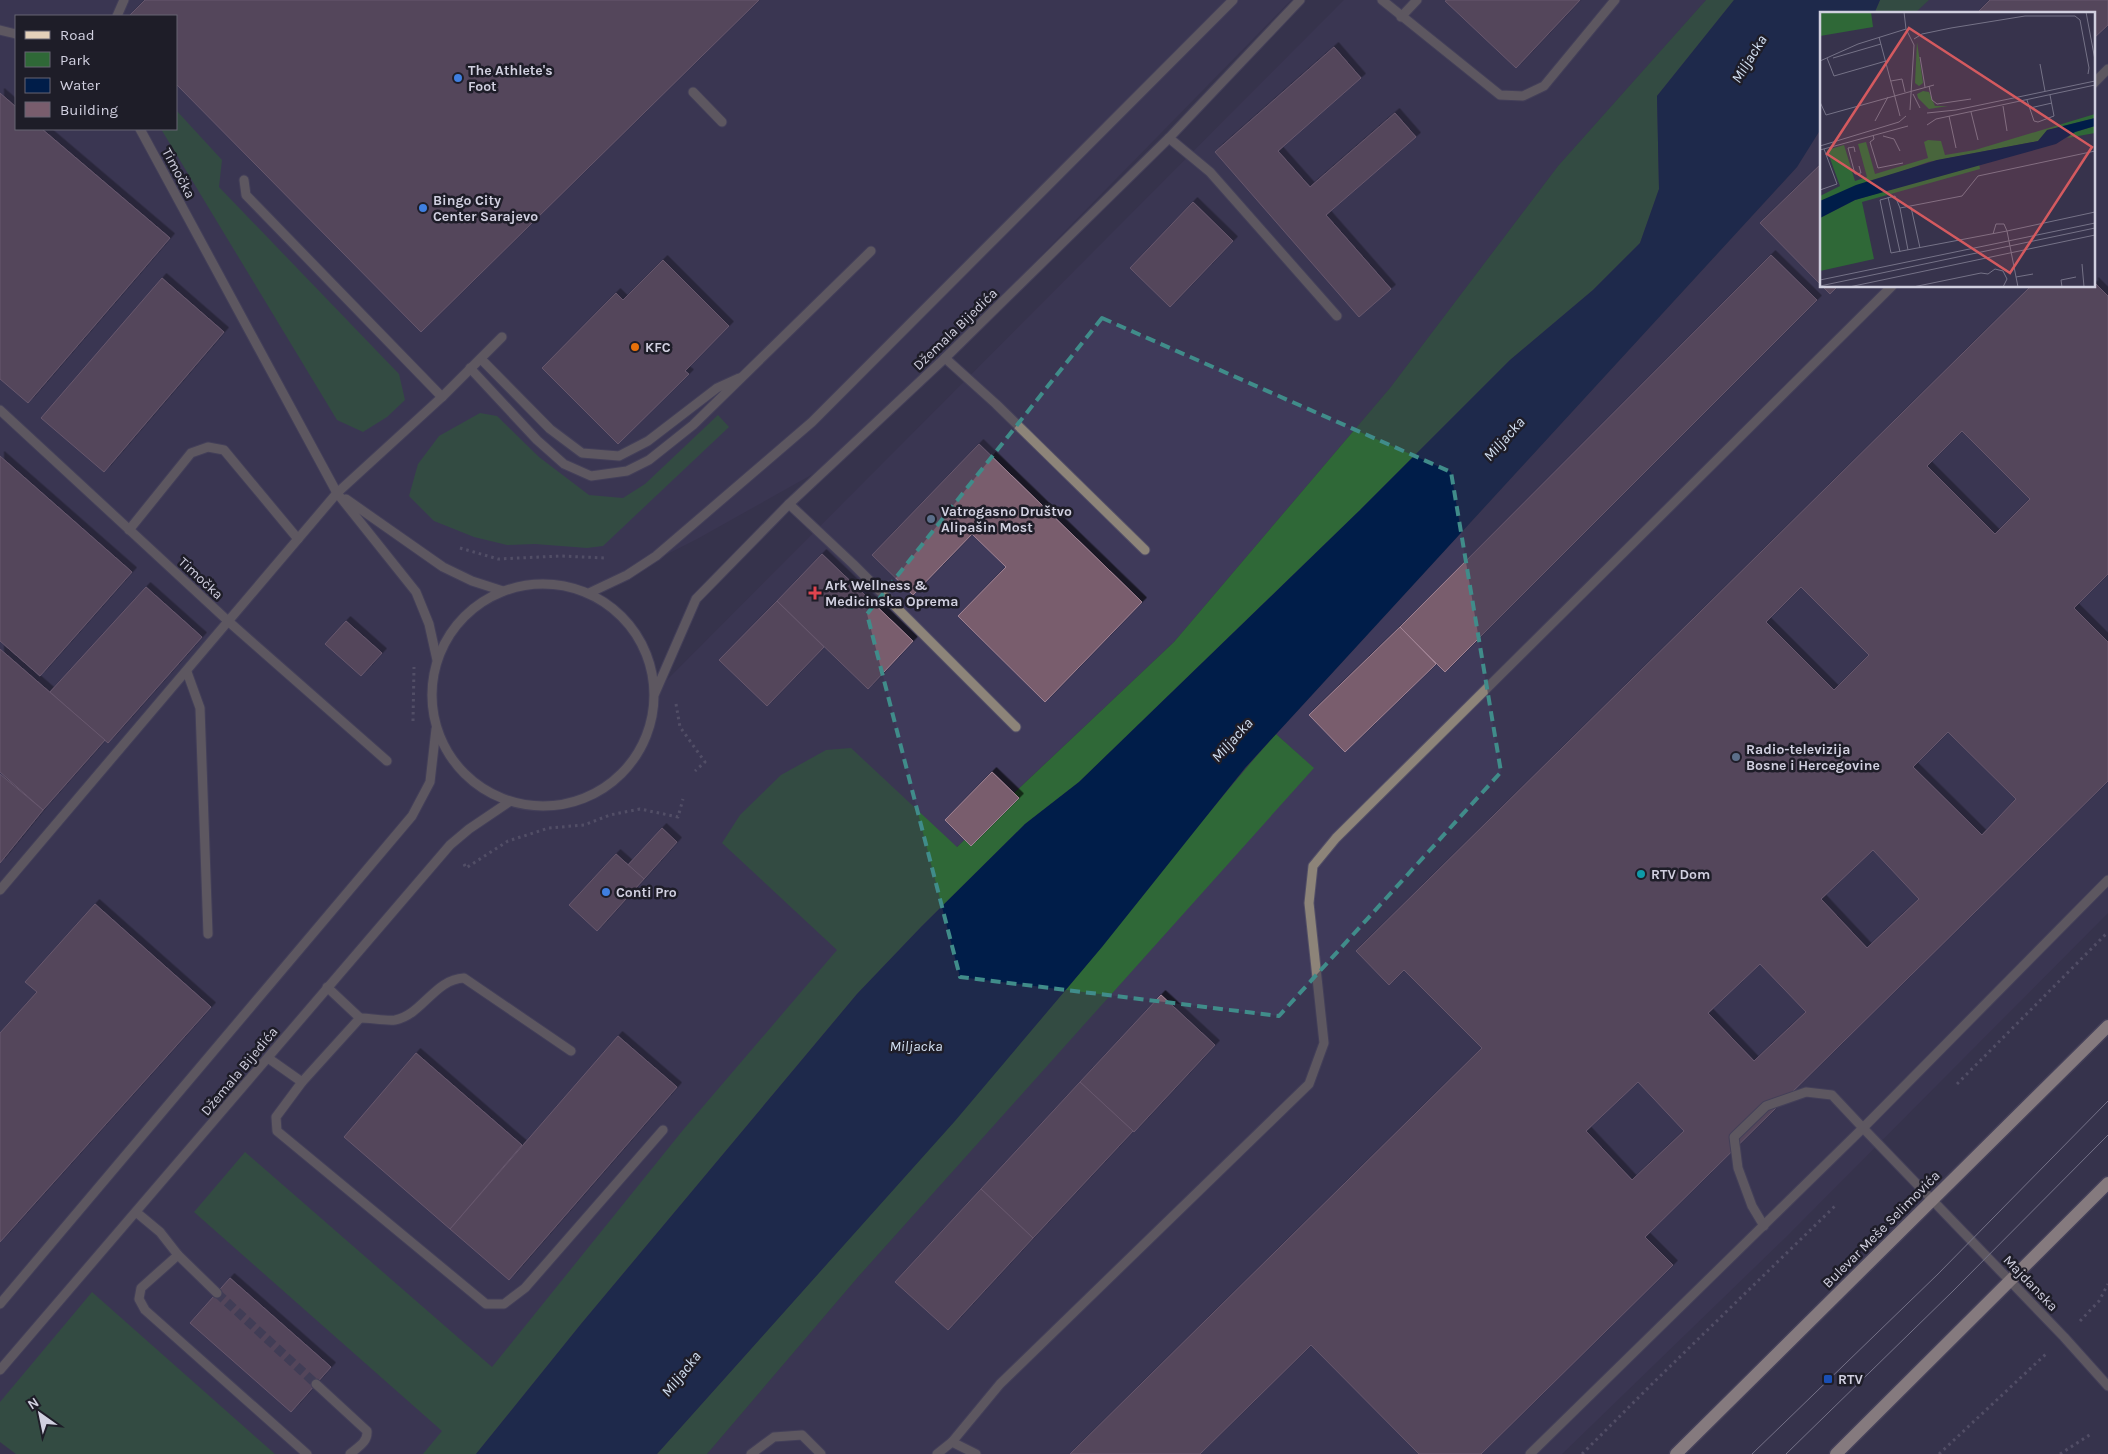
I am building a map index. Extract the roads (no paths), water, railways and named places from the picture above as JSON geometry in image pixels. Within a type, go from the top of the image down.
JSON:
[{"type":"main road","name":"Bulevar Meše Selimovića","points":[[1676,1454],[2108,1026]]},
{"type":"main road","points":[[1836,1454],[2108,1183]]},
{"type":"street","points":[[116,15],[124,0]]},
{"type":"street","points":[[589,593],[627,575],[656,556],[812,422],[1233,0]]},
{"type":"street","name":"Džemala Bijedića","points":[[655,692],[696,599],[789,504],[945,358],[1169,138],[1300,0]]},
{"type":"street","points":[[1382,0],[1500,95],[1522,96],[1544,86],[1615,0]]},
{"type":"street","points":[[1401,17],[1417,0]]},
{"type":"street","points":[[0,30],[15,34]]},
{"type":"street","points":[[2096,81],[2108,69]]},
{"type":"street","points":[[693,92],[722,122]]},
{"type":"street","name":"Timočka","points":[[141,130],[337,493],[416,592],[429,624],[437,660]]},
{"type":"street","points":[[1169,138],[1210,172],[1336,316]]},
{"type":"street","points":[[244,180],[246,195],[442,397]]},
{"type":"street","points":[[470,368],[537,440],[564,464],[591,476],[627,471],[649,460],[694,425],[871,251]]},
{"type":"street","points":[[937,1454],[952,1442],[1000,1384],[1310,1084],[1324,1043],[1309,903],[1313,866],[1343,831],[1890,288]]},
{"type":"street","points":[[0,890],[337,493],[442,397],[502,337]]},
{"type":"street","points":[[945,358],[996,404],[1145,550]]},
{"type":"street","points":[[481,359],[550,429],[582,454],[619,456],[648,441],[716,388],[742,377]]},
{"type":"street","name":"Timočka","points":[[0,410],[228,621],[387,761]]},
{"type":"street","points":[[129,530],[190,453],[208,447],[224,450],[298,540]]},
{"type":"street","name":"Timočka","points":[[337,493],[443,567],[472,581],[503,591]]},
{"type":"street","points":[[789,504],[853,564],[1016,727]]},
{"type":"street","name":"Džemala Bijedića","points":[[0,1304],[412,816],[430,782],[436,729],[431,694],[437,660],[452,630],[475,607],[503,591],[532,584],[561,585],[589,593],[618,613],[636,633],[652,672],[655,692],[653,710],[646,737],[635,759],[610,784],[579,801],[544,807],[509,802],[477,786],[452,761],[436,729]]},
{"type":"street","points":[[187,672],[200,708],[208,934]]},
{"type":"street","name":"Džemala Bijedića","points":[[0,1370],[450,845],[469,829],[509,802]]},
{"type":"street","points":[[1530,1454],[1863,1128],[2108,880]]},
{"type":"street","points":[[327,987],[360,1018],[395,1020],[407,1015],[454,978],[464,978],[570,1051]]},
{"type":"street","points":[[360,1018],[302,1082],[276,1117],[277,1131],[486,1304],[504,1304],[525,1288],[663,1130]]},
{"type":"street","points":[[268,1058],[302,1082]]},
{"type":"street","name":"Majdanska","points":[[1764,1226],[1752,1206],[1738,1168],[1734,1137],[1766,1106],[1806,1092],[1832,1095],[2064,1337],[2108,1386]]},
{"type":"street","points":[[136,1212],[160,1232],[178,1255],[217,1293]]},
{"type":"street","points":[[178,1255],[141,1288],[139,1299],[145,1310],[307,1454]]},
{"type":"street","points":[[316,1384],[367,1430],[368,1436],[365,1441],[350,1454]]},
{"type":"street","points":[[751,1454],[774,1437],[802,1435],[821,1454]]},
{"type":"street","points":[[952,1442],[976,1454]]},
{"type":"water","name":"Miljacka","points":[[1734,0],[1880,0],[1875,12],[1820,12],[1820,130],[1797,167],[1245,768],[1102,947],[955,1121],[657,1454],[476,1454],[581,1324],[857,994],[922,926],[1025,824],[1079,782],[1359,511],[1510,360],[1593,290],[1640,243],[1659,189],[1657,96]]},
{"type":"tunnel","points":[[217,1293],[316,1384]]},
{"type":"tram line","points":[[1752,1454],[1938,1274],[2108,1101]]},
{"type":"tram line","points":[[1786,1454],[1953,1291],[2108,1135]]},
{"type":"place","name":"The Athlete's Foot","points":[[458,78]]},
{"type":"place","name":"Bingo City Center Sarajevo","points":[[423,208]]},
{"type":"place","name":"KFC","points":[[635,347]]},
{"type":"place","name":"Vatrogasno Društvo Alipašin Most","points":[[931,519]]},
{"type":"place","name":"Ark Wellness & Medicinska Oprema","points":[[815,593]]},
{"type":"place","name":"Radio-televizija Bosne i Hercegovine","points":[[1736,757]]},
{"type":"place","name":"RTV Dom","points":[[1641,874]]},
{"type":"place","name":"Conti Pro","points":[[606,892]]},
{"type":"place","name":"RTV","points":[[1828,1379]]}]
